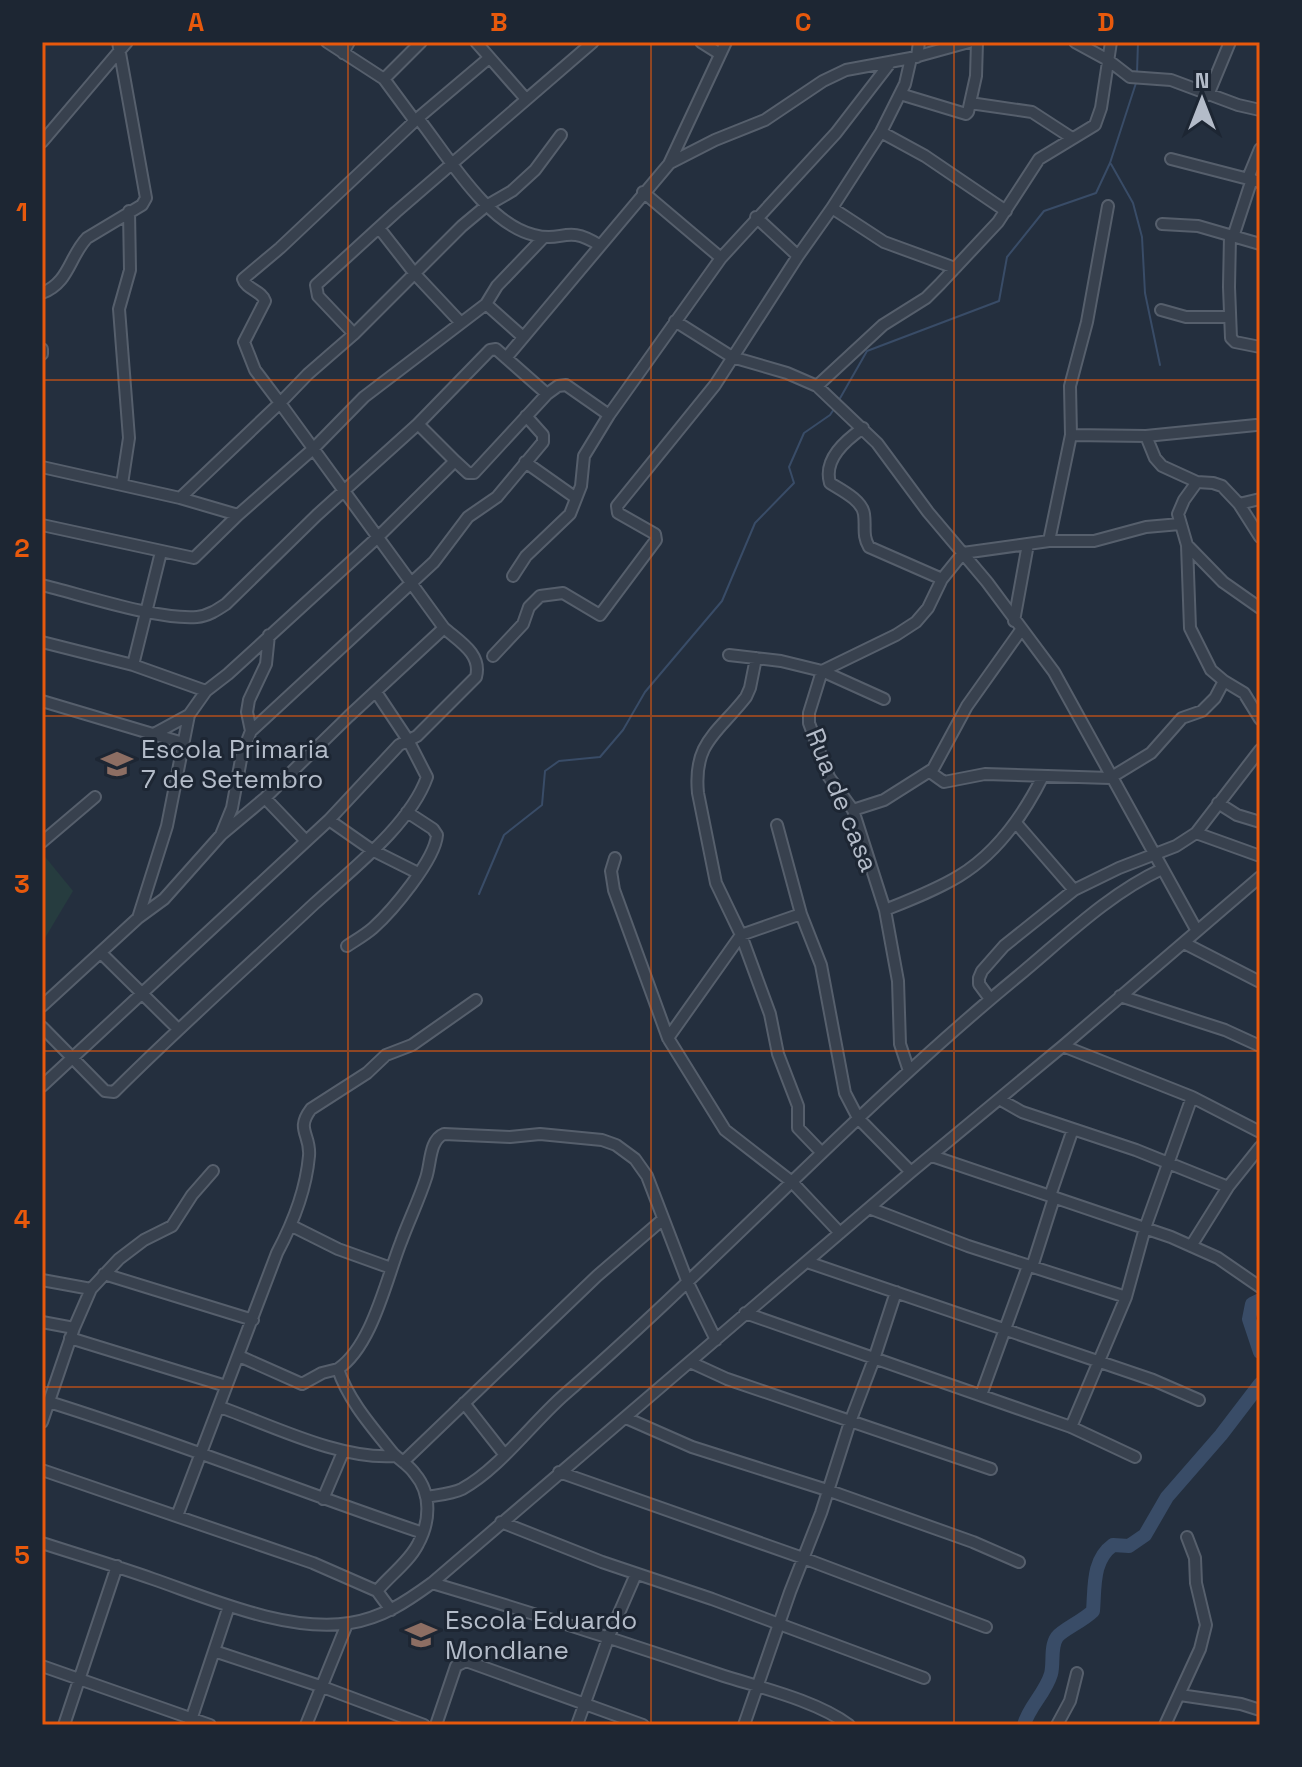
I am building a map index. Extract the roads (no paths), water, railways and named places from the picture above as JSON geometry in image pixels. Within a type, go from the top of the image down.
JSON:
[{"type":"street","points":[[327,42],[384,79],[486,206],[507,224],[544,237],[577,233],[599,245]]},
{"type":"street","points":[[343,53],[349,42]]},
{"type":"street","points":[[384,79],[421,42]]},
{"type":"street","points":[[476,42],[526,99]]},
{"type":"street","points":[[354,334],[318,296],[316,285],[593,42]]},
{"type":"street","points":[[701,42],[720,54]]},
{"type":"street","points":[[506,358],[669,164],[726,42]]},
{"type":"street","points":[[493,656],[523,624],[529,607],[540,596],[563,593],[597,615],[603,614],[656,540],[652,531],[618,513],[617,506],[655,457],[697,411],[832,208],[881,132],[900,94],[919,42]]},
{"type":"street","points":[[669,164],[715,140],[765,120],[823,81],[846,70],[914,58],[969,42]]},
{"type":"street","points":[[900,94],[962,114],[968,112],[976,76],[977,42]]},
{"type":"street","points":[[1075,42],[1108,60],[1130,77],[1171,80],[1260,110]]},
{"type":"street","points":[[817,386],[883,325],[926,298],[1006,211],[1034,164],[1091,129],[1098,120],[1111,42]]},
{"type":"street","points":[[1208,95],[1230,42]]},
{"type":"street","points":[[42,142],[122,45]]},
{"type":"street","points":[[42,293],[61,282],[80,245],[87,238],[142,205],[146,198],[122,45]]},
{"type":"street","points":[[42,1086],[329,820],[399,745],[417,736],[476,677],[479,668],[476,656],[444,628],[255,370],[244,342],[265,301],[243,279],[416,120],[489,58]]},
{"type":"street","points":[[513,576],[526,556],[566,519],[584,476],[584,456],[609,415],[721,258],[836,133],[890,63]]},
{"type":"street","points":[[970,103],[1032,112],[1072,138]]},
{"type":"street","points":[[881,132],[925,156],[1006,211]]},
{"type":"street","points":[[180,498],[486,206],[512,191],[535,170],[561,135]]},
{"type":"street","points":[[1260,149],[1253,180],[1231,236],[1230,317],[1231,338],[1235,342],[1260,347]]},
{"type":"street","points":[[1171,159],[1253,180]]},
{"type":"street","points":[[643,192],[721,258]]},
{"type":"street","points":[[1049,541],[1071,435],[1070,386],[1087,322],[1108,206]]},
{"type":"street","points":[[832,208],[884,242],[955,268]]},
{"type":"street","points":[[122,484],[129,438],[119,309],[130,270],[129,211]]},
{"type":"street","points":[[756,217],[798,256]]},
{"type":"street","points":[[1162,224],[1198,226],[1260,244]]},
{"type":"street","points":[[379,228],[415,274],[461,323]]},
{"type":"street","points":[[42,525],[187,558],[198,557],[238,515],[313,449],[364,397],[486,304],[497,286],[544,237]]},
{"type":"street","points":[[486,304],[523,337]]},
{"type":"street","points":[[1161,310],[1186,317],[1230,317]]},
{"type":"street","points":[[675,321],[732,357],[787,373],[817,386],[863,428],[1054,672],[1197,931]]},
{"type":"street","points":[[42,585],[147,610],[199,617],[212,613],[226,604],[296,535],[418,424],[490,350],[496,349],[547,394]]},
{"type":"street","points":[[418,424],[468,473],[474,473],[558,386],[566,385],[609,415]]},
{"type":"street","points":[[221,835],[232,808],[242,754],[251,731],[434,562],[472,512],[497,497],[544,438],[526,416]]},
{"type":"street","points":[[1071,435],[1146,436],[1191,429],[1256,425]]},
{"type":"street","points":[[863,428],[845,441],[835,455],[829,472],[830,483],[861,506],[864,535],[869,547],[942,579]]},
{"type":"street","points":[[1146,436],[1155,458],[1162,466],[1197,482],[1218,484],[1239,504],[1260,537]]},
{"type":"street","points":[[138,918],[167,826],[189,715],[206,691],[379,536],[455,461]]},
{"type":"street","points":[[525,462],[576,498]]},
{"type":"street","points":[[42,467],[180,498],[238,515]]},
{"type":"street","points":[[1197,482],[1178,514],[1187,545],[1190,628],[1211,670],[1249,698],[1260,719]]},
{"type":"street","points":[[1239,504],[1260,499]]},
{"type":"street","points":[[822,671],[916,622],[928,608],[942,579],[963,553],[1049,541],[1094,541],[1146,527],[1180,524]]},
{"type":"street","points":[[853,810],[880,802],[910,781],[930,772],[1017,626],[1028,544]]},
{"type":"street","points":[[1187,545],[1223,582],[1260,608]]},
{"type":"street","points":[[133,665],[161,552]]},
{"type":"street","points":[[42,1006],[138,918],[164,899],[221,835],[265,798],[444,628]]},
{"type":"street","points":[[251,731],[247,712],[249,700],[266,664],[269,635]]},
{"type":"street","points":[[42,642],[133,665],[206,691]]},
{"type":"street","points":[[729,655],[822,671],[884,699]]},
{"type":"street","points":[[756,658],[746,697],[707,740],[700,754],[697,779],[716,883],[741,935],[770,1014],[778,1054],[795,1096],[798,1128],[822,1153]]},
{"type":"street","name":"Rua de casa","points":[[822,671],[809,713],[810,728],[829,777],[853,810],[885,910],[898,981],[900,1044],[909,1071]]},
{"type":"street","points":[[930,772],[944,782],[985,774],[1110,778],[1151,753],[1182,718],[1202,711],[1215,698],[1224,681]]},
{"type":"street","points":[[42,1027],[105,1091],[114,1092],[177,1028],[372,850],[407,812],[427,777],[408,740],[376,692]]},
{"type":"street","points":[[42,701],[183,743]]},
{"type":"street","points":[[154,734],[189,715]]},
{"type":"street","points":[[990,999],[979,984],[982,971],[1022,929],[1074,890],[1176,846],[1196,833],[1259,753]]},
{"type":"street","points":[[885,910],[959,876],[1016,823],[1043,776]]},
{"type":"street","points":[[42,842],[95,797]]},
{"type":"street","points":[[265,798],[306,841]]},
{"type":"street","points":[[1218,803],[1237,815],[1260,822]]},
{"type":"street","points":[[347,946],[386,915],[431,854],[437,835],[407,812]]},
{"type":"street","points":[[329,820],[372,850],[418,873]]},
{"type":"street","points":[[1016,823],[1074,890]]},
{"type":"street","points":[[777,825],[801,914],[821,965],[845,1093],[858,1118],[911,1172]]},
{"type":"street","points":[[1196,833],[1260,856]]},
{"type":"street","points":[[615,858],[611,871],[614,890],[668,1038],[725,1130],[792,1182],[840,1233]]},
{"type":"street","points":[[426,1497],[461,1490],[504,1454],[909,1071],[1106,903],[1162,869]]},
{"type":"street","points":[[42,1543],[229,1606],[303,1622],[347,1624],[391,1610],[432,1583],[911,1172],[1257,884]]},
{"type":"street","points":[[668,1038],[741,935],[801,914]]},
{"type":"street","points":[[1184,943],[1260,982]]},
{"type":"street","points":[[101,953],[177,1028]]},
{"type":"street","points":[[1120,996],[1225,1030],[1260,1046]]},
{"type":"street","points":[[177,1516],[277,1253],[292,1226],[310,1154],[302,1123],[311,1109],[367,1073],[386,1055],[420,1040],[443,1020],[476,1000]]},
{"type":"street","points":[[1063,1046],[1192,1097],[1260,1132]]},
{"type":"street","points":[[1071,1427],[1126,1297],[1145,1228],[1192,1097]]},
{"type":"street","points":[[999,1099],[1022,1112],[1228,1187]]},
{"type":"street","points":[[981,1395],[1030,1267],[1073,1129]]},
{"type":"street","points":[[239,1356],[298,1383],[306,1383],[322,1373],[338,1369],[353,1356],[363,1339],[427,1176],[435,1141],[444,1134],[510,1137],[540,1134],[610,1141],[635,1159],[643,1169],[688,1283],[716,1340]]},
{"type":"street","points":[[1191,1246],[1228,1187],[1260,1147]]},
{"type":"street","points":[[932,1156],[1191,1246],[1218,1258],[1260,1287]]},
{"type":"street","points":[[42,1422],[72,1333],[91,1289],[119,1259],[144,1240],[172,1226],[192,1195],[213,1171]]},
{"type":"street","points":[[869,1208],[919,1230],[1126,1297]]},
{"type":"street","points":[[220,1407],[343,1452],[399,1459],[662,1220]]},
{"type":"street","points":[[292,1226],[338,1249],[391,1268]]},
{"type":"street","points":[[807,1262],[1153,1380],[1199,1400]]},
{"type":"street","points":[[104,1274],[253,1320]]},
{"type":"street","points":[[42,1280],[91,1289]]},
{"type":"street","points":[[744,1725],[821,1513],[896,1292]]},
{"type":"street","points":[[745,1313],[1071,1427],[1135,1457]]},
{"type":"street","points":[[42,1322],[226,1386]]},
{"type":"street","points":[[690,1362],[727,1379],[991,1469]]},
{"type":"street","points":[[338,1369],[348,1393],[399,1459],[422,1482],[426,1497],[428,1510],[417,1547],[377,1591]]},
{"type":"street","points":[[49,1402],[130,1427],[423,1533]]},
{"type":"street","points":[[464,1403],[504,1454]]},
{"type":"street","points":[[626,1418],[692,1447],[827,1490],[973,1542],[1019,1562]]},
{"type":"street","points":[[323,1499],[343,1452]]},
{"type":"street","points":[[42,1470],[313,1563],[377,1591],[391,1610]]},
{"type":"street","points":[[559,1472],[803,1558],[986,1627]]},
{"type":"street","points":[[501,1522],[924,1678]]},
{"type":"street","points":[[1165,1725],[1200,1649],[1206,1625],[1196,1583],[1195,1558],[1187,1537]]},
{"type":"street","points":[[64,1725],[117,1566]]},
{"type":"street","points":[[577,1725],[609,1636],[636,1574]]},
{"type":"street","points":[[432,1583],[609,1636],[756,1686],[810,1705],[849,1725]]},
{"type":"street","points":[[190,1722],[229,1606]]},
{"type":"street","points":[[306,1725],[347,1624]]},
{"type":"street","points":[[214,1651],[424,1725]]},
{"type":"street","points":[[436,1725],[456,1666],[466,1661],[643,1725]]},
{"type":"street","points":[[42,1666],[190,1722],[210,1725]]},
{"type":"street","points":[[1057,1725],[1070,1701],[1077,1673]]},
{"type":"street","points":[[1180,1695],[1260,1710]]},
{"type":"waterway","points":[[1137,73],[1138,42]]},
{"type":"waterway","points":[[839,400],[867,351],[999,301],[1007,257],[1044,211],[1096,193],[1110,163],[1136,83]]},
{"type":"waterway","points":[[1111,164],[1133,203],[1142,237],[1145,293],[1160,365]]},
{"type":"waterway","points":[[479,894],[504,835],[542,805],[545,771],[559,761],[600,757],[623,730],[645,692],[722,601],[755,523],[794,483],[789,467],[804,433],[834,409]]},
{"type":"waterway","points":[[1260,1300],[1252,1304],[1249,1319],[1260,1352]]},
{"type":"waterway","points":[[1024,1725],[1048,1681],[1057,1637],[1093,1611],[1096,1575],[1101,1558],[1113,1545],[1129,1546],[1145,1535],[1167,1497],[1260,1384]]},
{"type":"place","name":"Escola Primaria 7 de Setembro","points":[[117,764]]},
{"type":"place","name":"Escola Eduardo Mondlane","points":[[421,1635]]}]
